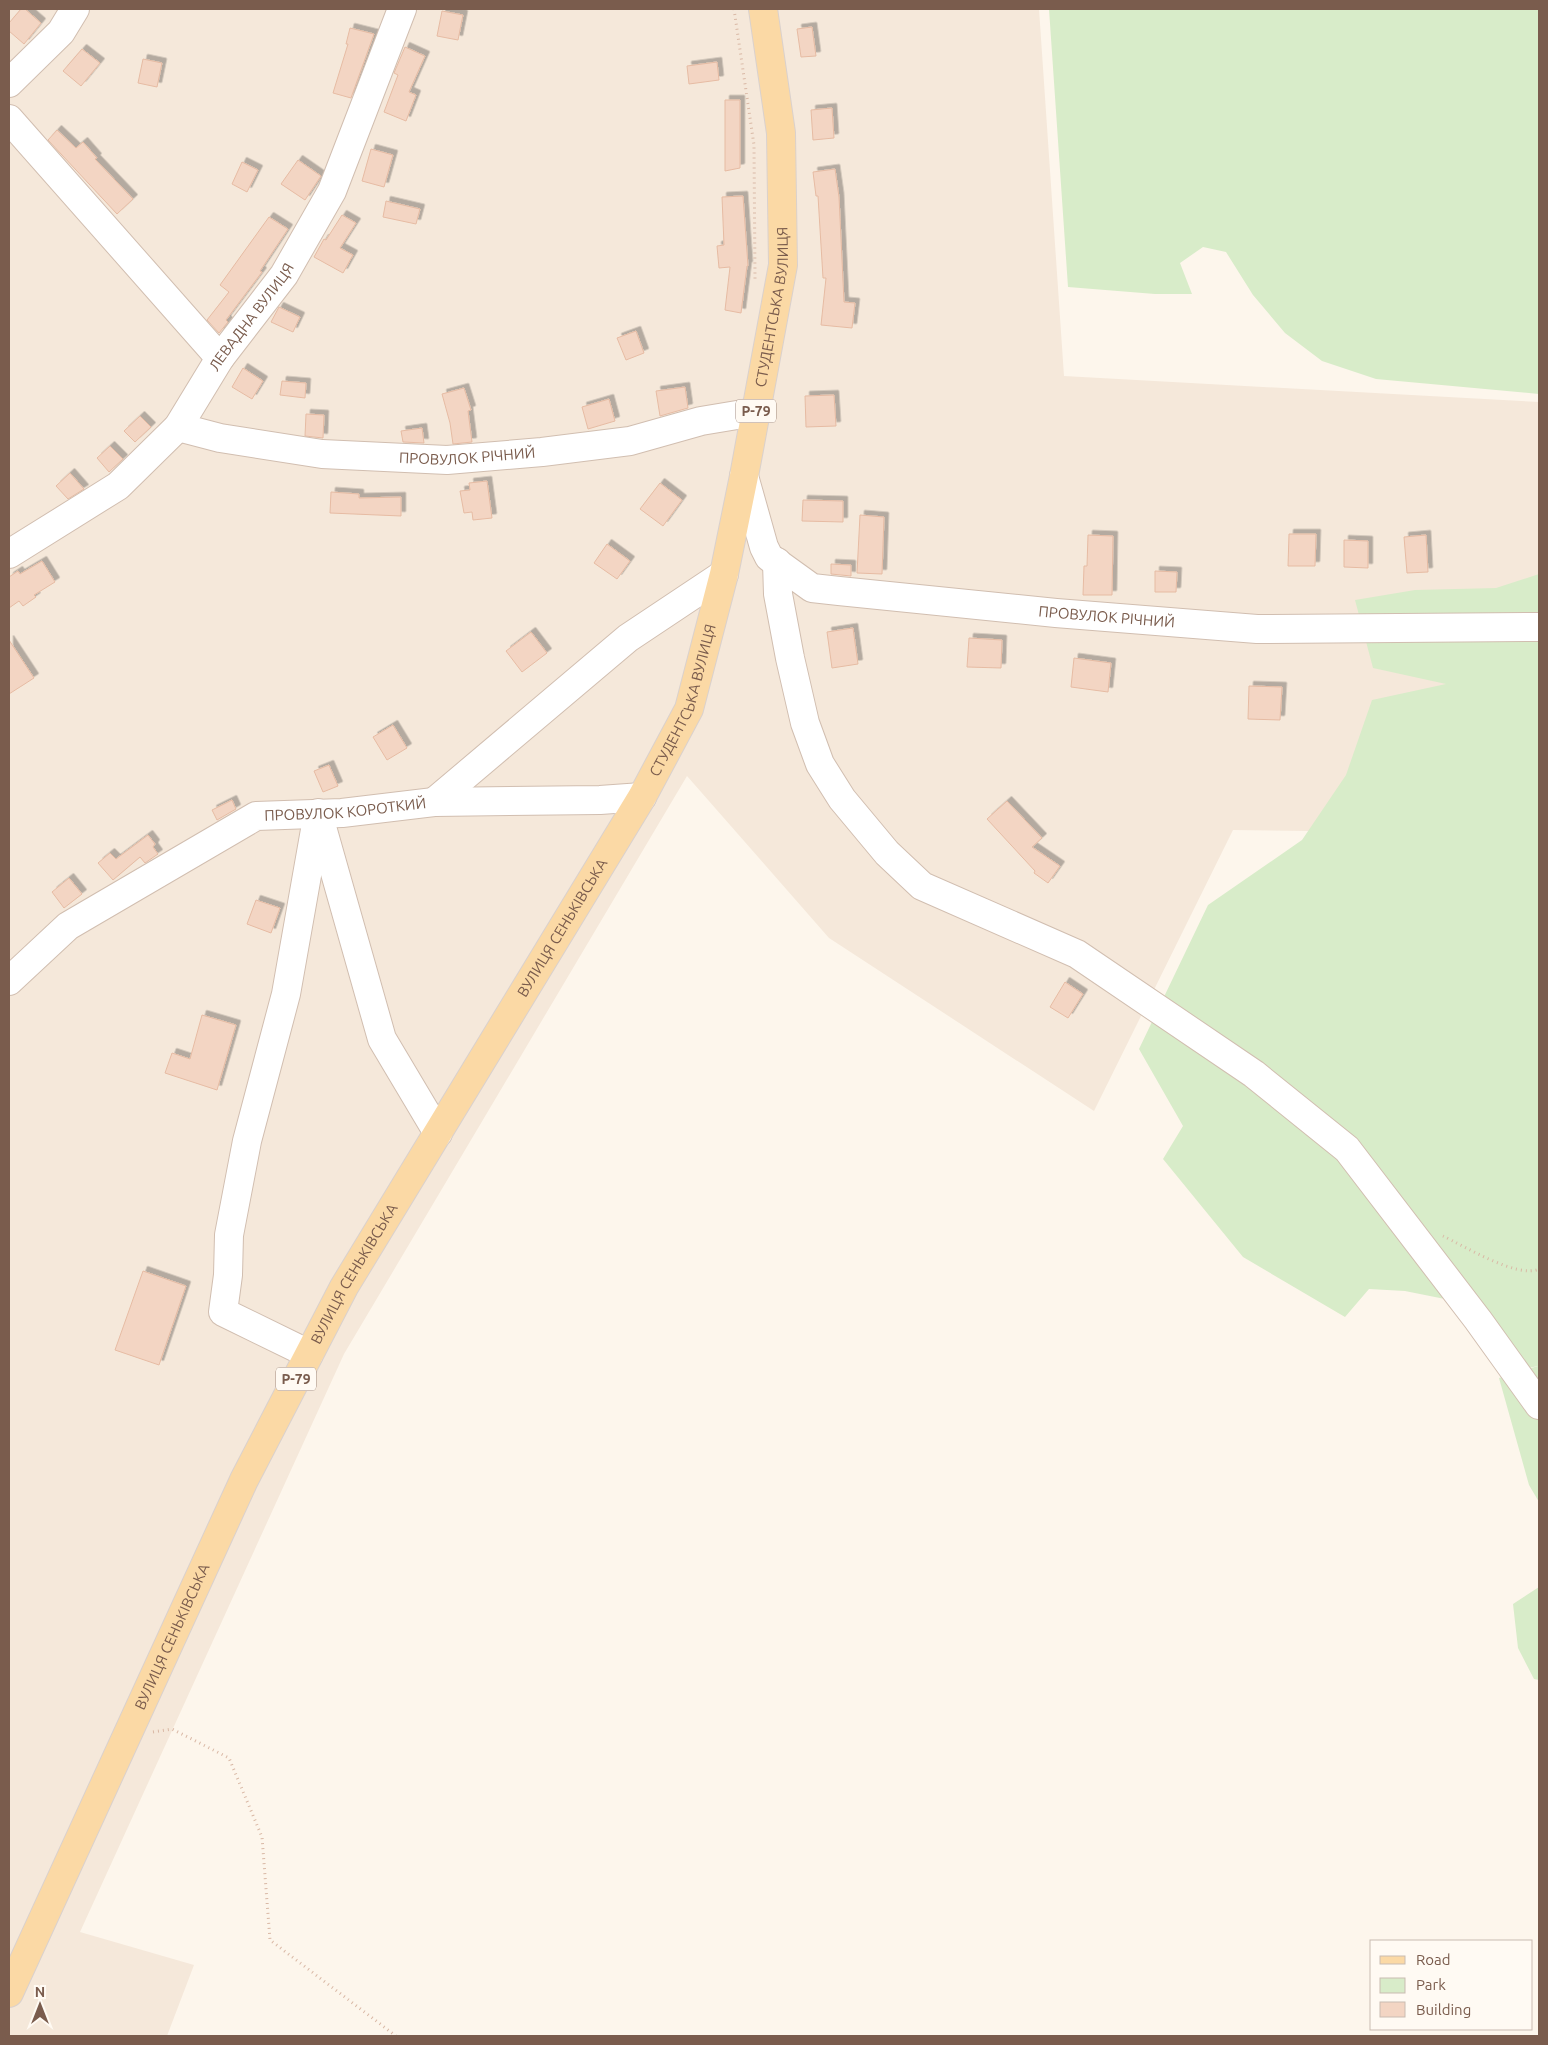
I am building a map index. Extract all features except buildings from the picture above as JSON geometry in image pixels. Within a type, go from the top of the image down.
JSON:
[{"type":"main road","name":"СТУДЕНТСЬКА ВУЛИЦЯ","points":[[642,797],[690,709],[724,574],[783,265],[781,133],[762,9]]},
{"type":"main road","name":"ВУЛИЦЯ СЕНЬКIВСЬКА","points":[[9,1993],[244,1480],[344,1287],[642,797]]},
{"type":"street","points":[[9,83],[61,32],[75,9]]},
{"type":"street","name":"ЛЕВАДНА ВУЛИЦЯ","points":[[9,554],[118,486],[178,427],[220,358],[284,275],[332,191],[402,9]]},
{"type":"street","points":[[9,119],[220,358]]},
{"type":"street","name":"ПРОВУЛОК РІЧНИЙ","points":[[178,427],[220,438],[322,454],[448,460],[542,452],[630,441],[701,421],[756,412]]},
{"type":"street","name":"ПРОВУЛОК РIЧНИЙ","points":[[744,476],[764,547],[769,557],[812,588],[1056,613],[1257,629],[1539,627]]},
{"type":"street","points":[[777,562],[778,594],[790,658],[805,723],[817,756],[842,799],[888,853],[922,886],[1077,954],[1254,1074],[1347,1149],[1411,1231],[1539,1405]]},
{"type":"street","points":[[434,802],[628,638],[724,574]]},
{"type":"street","name":"ПРОВУЛОК КОРОТКИЙ","points":[[9,981],[68,926],[256,816],[342,813],[434,802],[600,800],[642,797]]},
{"type":"street","points":[[318,814],[358,946],[382,1039],[438,1133]]},
{"type":"street","points":[[309,1354],[223,1312],[228,1275],[229,1235],[247,1141],[286,994],[318,814]]},
{"type":"path","points":[[734,9],[754,146],[755,282]]},
{"type":"path","points":[[1411,1231],[1436,1232],[1509,1267],[1533,1272],[1539,1269]]},
{"type":"path","points":[[126,1737],[172,1729],[229,1758],[262,1837],[270,1940],[396,2036]]},
{"type":"shaded area","points":[[9,9],[1039,9],[1064,376],[1539,402],[1539,834],[1233,830],[1094,1111],[829,938],[687,776],[344,1354],[80,1932],[194,1965],[167,2036],[9,2036]]},
{"type":"green space","points":[[1049,9],[1539,9],[1539,394],[1376,379],[1322,361],[1285,333],[1253,295],[1226,252],[1203,247],[1180,263],[1192,294],[1155,294],[1068,287]]},
{"type":"green space","points":[[1539,574],[1539,1502],[1529,1485],[1499,1378],[1538,1366],[1515,1371],[1465,1303],[1405,1291],[1369,1289],[1345,1317],[1243,1257],[1163,1159],[1183,1126],[1139,1049],[1208,905],[1302,840],[1346,775],[1372,700],[1446,684],[1373,668],[1355,600],[1415,590],[1496,588]]},
{"type":"green space","points":[[1539,1587],[1539,1680],[1534,1679],[1518,1648],[1513,1604]]}]
